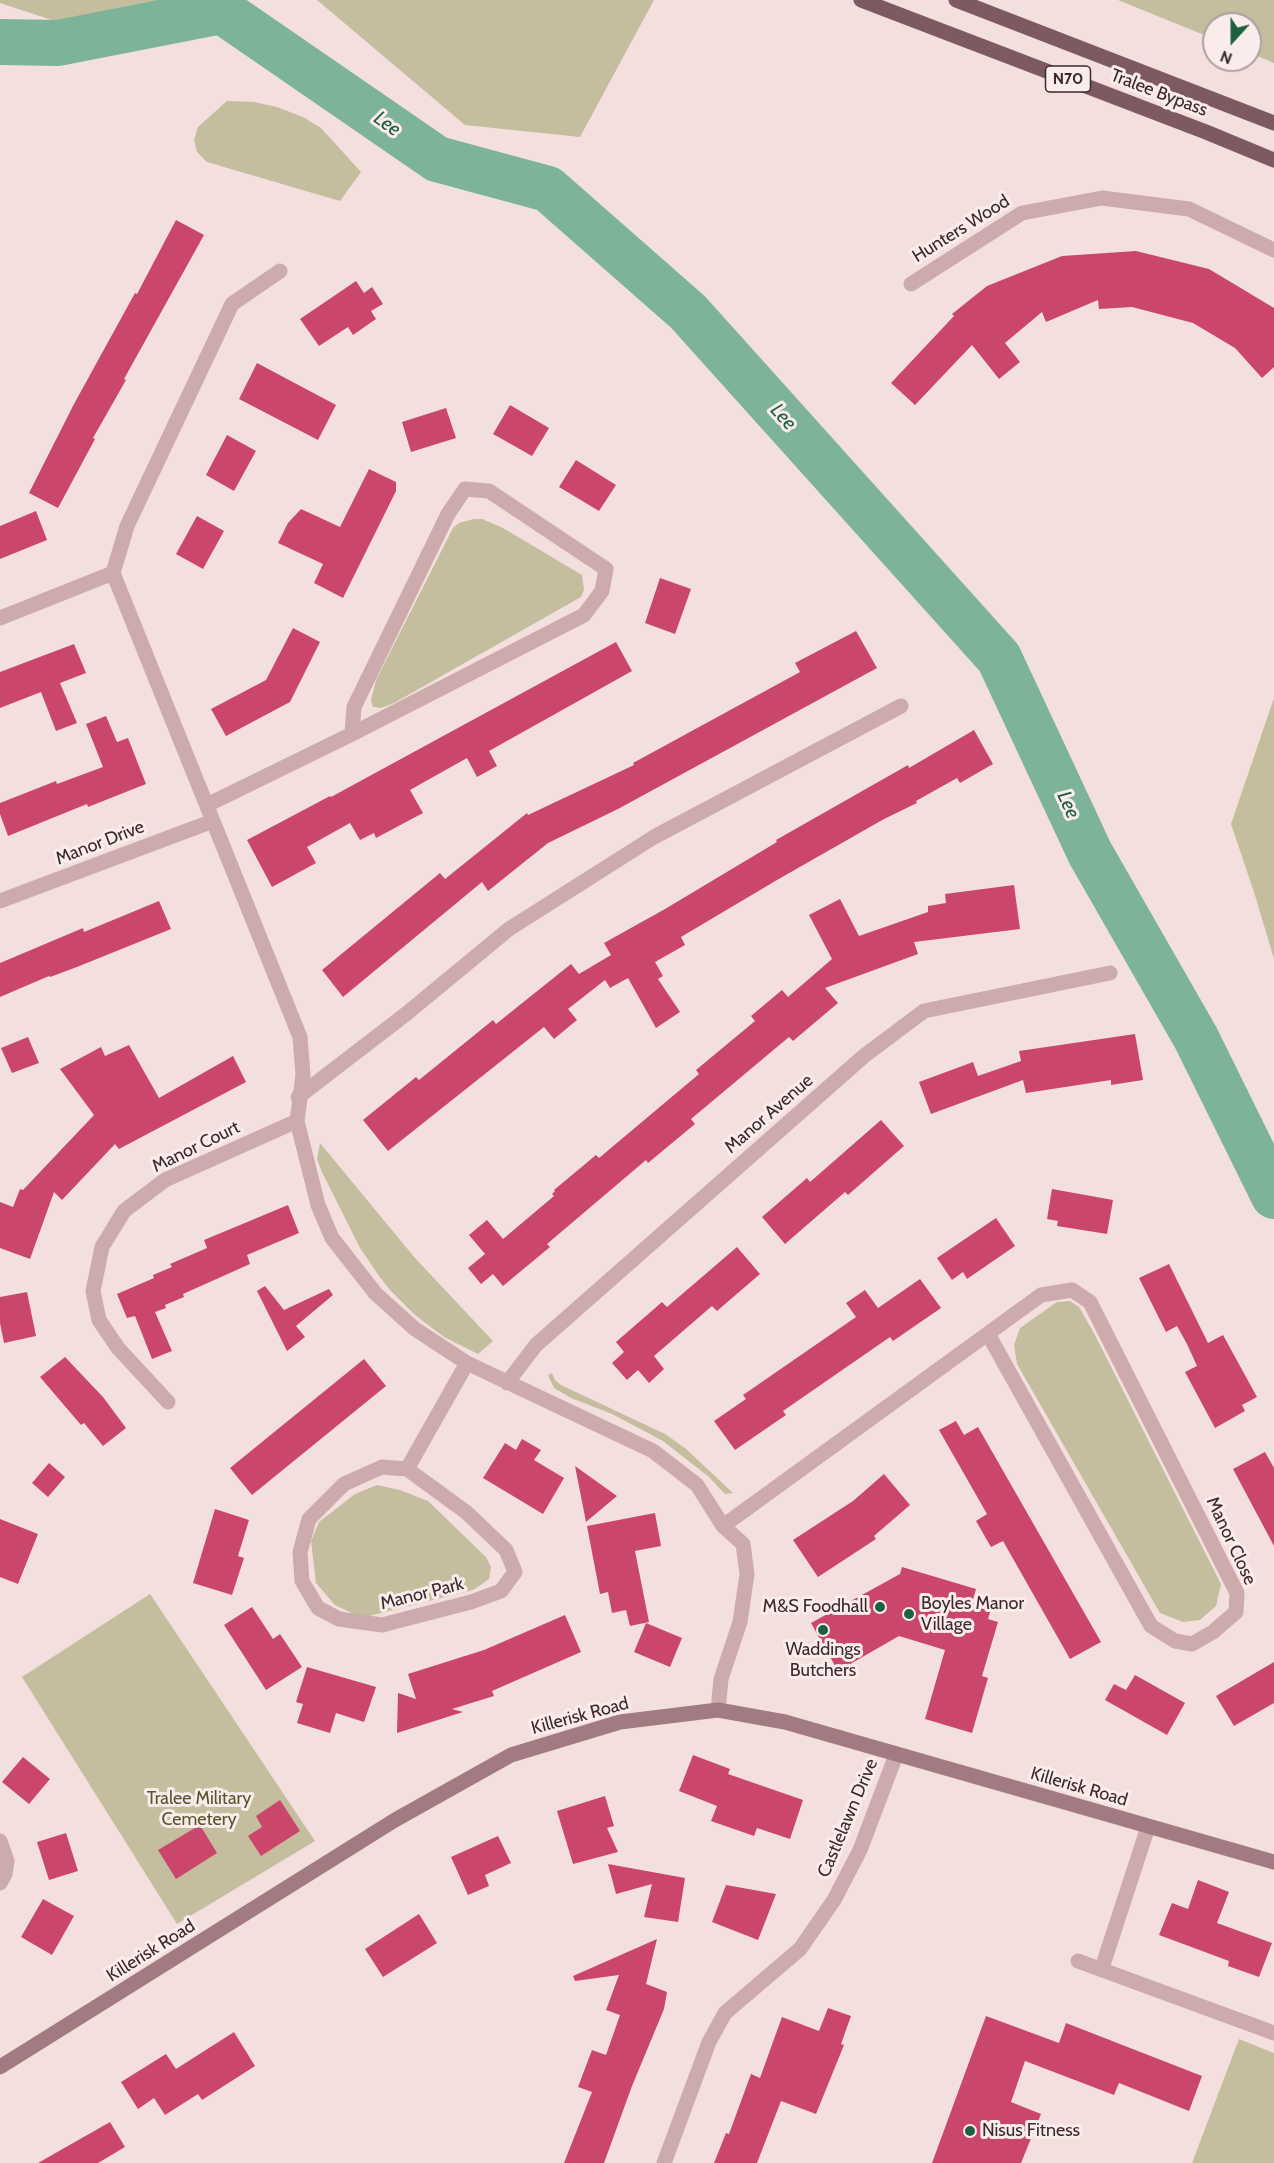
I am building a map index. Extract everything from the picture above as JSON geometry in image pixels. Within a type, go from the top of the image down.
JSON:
[{"type":"main road","name":"Tralee Bypass","points":[[861,0],[1274,160]]},
{"type":"main road","name":"Tralee Bypass","points":[[956,0],[1274,123]]},
{"type":"main road","name":"Killerisk Road","points":[[0,2067],[395,1820],[511,1755],[620,1722],[718,1710],[785,1722],[1274,1862]]},
{"type":"street","name":"Hunters Wood","points":[[911,284],[1022,213],[1102,198],[1189,209],[1274,250]]},
{"type":"street","points":[[280,271],[231,304],[127,526],[113,573],[300,1036],[303,1075],[298,1097],[297,1121],[318,1205],[332,1238],[376,1294],[415,1329],[467,1362],[507,1383],[653,1451],[697,1485],[723,1526],[742,1544],[747,1574],[740,1622],[721,1678],[718,1710]]},
{"type":"street","points":[[207,805],[352,734],[584,615],[602,591],[606,569],[489,491],[465,489],[448,514],[354,707],[352,734]]},
{"type":"street","points":[[0,618],[113,573]]},
{"type":"street","points":[[298,1097],[406,1014],[509,929],[654,837],[901,706]]},
{"type":"street","name":"Manor Drive","points":[[0,901],[213,821]]},
{"type":"street","name":"Manor Avenue","points":[[507,1383],[536,1345],[864,1056],[924,1011],[1110,973]]},
{"type":"street","name":"Manor Court","points":[[168,1402],[118,1348],[99,1320],[93,1291],[102,1247],[124,1211],[165,1180],[297,1121]]},
{"type":"street","name":"Manor Close","points":[[723,1526],[1041,1295],[1072,1290],[1090,1302],[1237,1593],[1236,1612],[1213,1632],[1192,1644],[1175,1641],[1151,1626],[988,1334]]},
{"type":"street","points":[[407,1469],[467,1362]]},
{"type":"street","name":"Manor Park","points":[[382,1467],[407,1469],[466,1512],[506,1550],[515,1572],[501,1591],[471,1602],[382,1625],[339,1619],[318,1608],[302,1581],[300,1552],[309,1519],[344,1484],[382,1467]]},
{"type":"street","name":"Castlelawn Drive","points":[[664,2163],[709,2042],[725,2013],[800,1949],[834,1900],[860,1850],[896,1755]]},
{"type":"street","points":[[1102,1968],[1148,1827]]},
{"type":"street","points":[[0,1841],[7,1861],[5,1874],[0,1883]]},
{"type":"street","points":[[1078,1960],[1274,2033]]},
{"type":"green space","points":[[0,0],[162,0],[61,23],[0,3]]},
{"type":"green space","points":[[317,0],[654,0],[580,137],[465,125]]},
{"type":"green space","points":[[1118,0],[1274,0],[1274,63],[1262,58],[1262,12],[1202,12],[1202,34]]},
{"type":"green space","points":[[227,101],[254,102],[277,107],[303,117],[321,128],[361,172],[340,201],[207,162],[197,152],[194,140],[198,127]]},
{"type":"green space","points":[[482,519],[503,528],[582,575],[584,590],[581,597],[394,703],[381,708],[373,707],[371,700],[376,680],[453,528],[459,523]]},
{"type":"green space","points":[[1274,698],[1274,959],[1231,824]]},
{"type":"green space","points":[[320,1143],[415,1258],[493,1341],[478,1354],[444,1337],[415,1315],[379,1276],[360,1248],[322,1172],[317,1159]]},
{"type":"green space","points":[[1070,1301],[1079,1307],[1095,1335],[1221,1584],[1216,1606],[1200,1620],[1183,1622],[1160,1613],[1017,1364],[1014,1345],[1020,1328],[1057,1302]]},
{"type":"green space","points":[[552,1373],[561,1385],[665,1434],[685,1448],[733,1493],[725,1494],[709,1477],[663,1441],[612,1414],[571,1398],[554,1388],[548,1375]]},
{"type":"green space","points":[[377,1485],[400,1490],[428,1501],[486,1557],[491,1567],[489,1579],[473,1590],[369,1616],[354,1614],[335,1605],[316,1583],[311,1541],[319,1522],[355,1494]]},
{"type":"green space","name":"Tralee Military Cemetery","points":[[150,1594],[315,1841],[177,1924],[22,1677]]},
{"type":"green space","points":[[1239,2039],[1274,2053],[1274,2163],[1192,2163]]},
{"type":"building","points":[[176,220],[204,235],[124,379],[126,380],[93,438],[95,439],[58,508],[29,493],[74,404]]},
{"type":"building","points":[[1136,251],[1209,269],[1274,308],[1274,367],[1262,378],[1235,348],[1193,323],[1132,307],[1099,309],[1098,300],[1046,322],[1042,312],[1005,343],[1020,362],[999,379],[972,345],[915,405],[891,383],[954,316],[952,314],[987,286],[1062,256]]},
{"type":"building","points":[[356,281],[364,293],[372,287],[383,304],[371,311],[376,319],[353,335],[348,327],[319,346],[300,319]]},
{"type":"building","points":[[257,363],[336,405],[318,440],[239,399]]},
{"type":"building","points":[[510,405],[549,428],[532,456],[493,434]]},
{"type":"building","points":[[446,408],[456,438],[411,452],[402,422]]},
{"type":"building","points":[[227,435],[256,451],[234,491],[206,475]]},
{"type":"building","points":[[576,460],[616,485],[599,511],[559,487]]},
{"type":"building","points":[[369,469],[396,482],[396,491],[343,598],[314,583],[323,564],[278,543],[288,523],[301,509],[340,527]]},
{"type":"building","points":[[36,511],[47,540],[0,559],[0,526]]},
{"type":"building","points":[[197,516],[224,531],[203,569],[176,554]]},
{"type":"building","points":[[660,578],[691,589],[675,634],[645,623]]},
{"type":"building","points":[[293,628],[320,642],[290,702],[226,736],[211,709],[266,680]]},
{"type":"building","points":[[856,631],[877,668],[618,809],[548,843],[488,891],[482,882],[343,997],[322,970],[440,873],[445,879],[527,813],[528,815],[634,765],[633,763],[800,672],[795,663]]},
{"type":"building","points":[[616,642],[632,671],[489,751],[497,766],[477,777],[467,758],[410,790],[423,813],[376,838],[374,833],[360,840],[350,823],[307,847],[316,863],[272,887],[247,840],[331,797]]},
{"type":"building","points":[[74,644],[86,673],[60,683],[77,723],[56,731],[41,692],[0,708],[0,672]]},
{"type":"building","points":[[106,716],[117,742],[128,738],[146,784],[88,807],[87,804],[8,836],[0,814],[0,803],[56,781],[57,784],[103,767],[86,724]]},
{"type":"building","points":[[974,730],[993,764],[960,783],[957,778],[681,937],[685,945],[655,962],[663,976],[658,979],[680,1012],[656,1028],[628,978],[610,988],[605,980],[568,1009],[577,1020],[554,1039],[544,1027],[388,1151],[363,1120],[416,1077],[419,1080],[493,1020],[496,1024],[571,964],[579,974],[611,955],[604,943],[777,842],[776,840]]},
{"type":"building","points":[[1014,885],[1020,929],[914,942],[918,954],[825,988],[838,1003],[793,1041],[789,1037],[691,1119],[695,1124],[648,1163],[646,1160],[547,1244],[550,1247],[503,1286],[493,1274],[481,1284],[468,1268],[485,1254],[469,1235],[487,1220],[503,1239],[554,1196],[552,1194],[554,1190],[596,1155],[599,1158],[699,1074],[696,1070],[755,1021],[751,1016],[782,990],[788,997],[832,959],[809,915],[840,899],[859,936],[928,912],[928,906],[946,903],[945,894]]},
{"type":"building","points":[[159,901],[171,929],[0,997],[0,963],[83,928],[84,932]]},
{"type":"building","points":[[1135,1034],[1143,1080],[1111,1085],[1111,1080],[1026,1093],[1023,1080],[931,1114],[919,1082],[973,1062],[978,1076],[1021,1061],[1019,1051]]},
{"type":"building","points":[[28,1037],[39,1063],[12,1073],[1,1048]]},
{"type":"building","points":[[129,1045],[159,1098],[233,1056],[246,1082],[119,1149],[115,1144],[62,1200],[54,1192],[30,1259],[0,1248],[0,1202],[13,1207],[20,1189],[23,1190],[94,1115],[60,1069],[101,1047],[105,1056]]},
{"type":"building","points":[[881,1120],[904,1146],[848,1195],[845,1192],[785,1244],[762,1217],[807,1178],[810,1182]]},
{"type":"building","points":[[1052,1189],[1113,1200],[1107,1234],[1057,1226],[1058,1221],[1047,1219]]},
{"type":"building","points":[[288,1205],[299,1233],[247,1255],[250,1264],[183,1294],[184,1297],[155,1312],[172,1351],[152,1359],[135,1316],[127,1318],[117,1294],[154,1278],[153,1275],[172,1267],[170,1264],[207,1248],[204,1240]]},
{"type":"building","points":[[996,1218],[1015,1246],[967,1279],[963,1272],[952,1280],[937,1258]]},
{"type":"building","points":[[737,1247],[760,1274],[717,1311],[712,1306],[654,1356],[664,1369],[649,1383],[638,1370],[627,1380],[612,1363],[624,1352],[616,1342],[662,1302],[667,1307]]},
{"type":"building","points":[[1169,1264],[1208,1343],[1223,1335],[1257,1397],[1242,1405],[1245,1411],[1215,1428],[1185,1372],[1197,1366],[1187,1344],[1177,1326],[1166,1332],[1139,1278]]},
{"type":"building","points":[[920,1279],[941,1308],[893,1341],[890,1337],[783,1411],[786,1415],[735,1450],[714,1421],[746,1399],[743,1395],[856,1317],[846,1303],[865,1290],[878,1308]]},
{"type":"building","points":[[265,1286],[284,1310],[329,1289],[333,1295],[296,1326],[305,1337],[287,1351],[257,1291]]},
{"type":"building","points":[[27,1292],[36,1336],[4,1343],[0,1323],[0,1297]]},
{"type":"building","points":[[65,1357],[103,1397],[126,1428],[103,1446],[84,1423],[81,1425],[40,1377]]},
{"type":"building","points":[[364,1359],[386,1386],[252,1495],[230,1468]]},
{"type":"building","points":[[956,1421],[964,1435],[978,1427],[1101,1642],[1070,1659],[1003,1541],[991,1547],[976,1521],[987,1514],[939,1430]]},
{"type":"building","points":[[522,1439],[541,1450],[534,1460],[564,1478],[543,1514],[483,1478],[505,1443],[516,1450]]},
{"type":"building","points":[[1265,1452],[1274,1468],[1274,1546],[1233,1469]]},
{"type":"building","points":[[49,1463],[65,1477],[48,1497],[32,1483]]},
{"type":"building","points":[[575,1466],[617,1496],[586,1522]]},
{"type":"building","points":[[884,1474],[910,1505],[874,1536],[876,1539],[818,1577],[793,1540],[853,1501]]},
{"type":"building","points":[[215,1509],[249,1520],[238,1556],[244,1558],[232,1595],[193,1583]]},
{"type":"building","points":[[655,1513],[661,1546],[635,1551],[649,1622],[630,1626],[626,1610],[612,1613],[608,1592],[600,1594],[587,1526]]},
{"type":"building","points":[[0,1519],[38,1534],[18,1584],[0,1577]]},
{"type":"building","name":"Boyles Manor Village","points":[[902,1567],[976,1589],[972,1603],[991,1609],[988,1619],[998,1622],[982,1676],[988,1678],[972,1733],[925,1719],[945,1650],[899,1636],[838,1671],[811,1623],[900,1574]]},
{"type":"building","points":[[252,1607],[273,1639],[280,1634],[302,1667],[266,1690],[224,1625]]},
{"type":"building","points":[[565,1615],[581,1652],[492,1691],[494,1696],[452,1709],[463,1712],[397,1733],[398,1693],[416,1699],[408,1674],[484,1650]]},
{"type":"building","points":[[646,1623],[682,1638],[670,1667],[634,1652]]},
{"type":"building","points":[[1274,1662],[1274,1703],[1234,1726],[1216,1696]]},
{"type":"building","points":[[307,1667],[376,1687],[364,1722],[336,1713],[330,1733],[297,1723],[303,1704],[296,1702]]},
{"type":"building","points":[[1135,1675],[1185,1703],[1167,1735],[1105,1700],[1114,1684],[1126,1690]]},
{"type":"building","points":[[693,1755],[730,1769],[728,1774],[803,1800],[790,1839],[757,1828],[754,1836],[711,1821],[717,1806],[679,1791]]},
{"type":"building","points":[[23,1757],[50,1779],[29,1804],[2,1782]]},
{"type":"building","points":[[605,1796],[614,1826],[607,1828],[618,1852],[573,1864],[557,1811]]},
{"type":"building","points":[[280,1800],[300,1831],[261,1856],[248,1836],[262,1827],[256,1816]]},
{"type":"building","points":[[200,1825],[217,1853],[176,1879],[158,1850]]},
{"type":"building","points":[[66,1833],[78,1871],[49,1880],[37,1842]]},
{"type":"building","points":[[498,1836],[511,1863],[485,1875],[489,1886],[468,1895],[451,1857]]},
{"type":"building","points":[[608,1864],[685,1878],[678,1922],[644,1917],[652,1884],[616,1894]]},
{"type":"building","points":[[1198,1880],[1229,1892],[1217,1923],[1272,1943],[1259,1977],[1228,1966],[1229,1961],[1159,1935],[1172,1903],[1188,1909]]},
{"type":"building","points":[[726,1885],[776,1894],[758,1940],[712,1922]]},
{"type":"building","points":[[43,1899],[74,1916],[52,1955],[21,1937]]},
{"type":"building","points":[[419,1914],[437,1943],[383,1977],[365,1949]]},
{"type":"building","points":[[657,1939],[646,1984],[667,1992],[664,2009],[632,2086],[604,2163],[564,2163],[592,2092],[578,2087],[592,2050],[606,2055],[620,2015],[606,2010],[619,1975],[575,1981],[573,1976]]},
{"type":"building","points":[[828,2008],[851,2016],[841,2044],[844,2045],[816,2114],[781,2101],[757,2163],[714,2163],[726,2133],[729,2134],[751,2074],[760,2078],[782,2017],[819,2031]]},
{"type":"building","points":[[986,2016],[1059,2043],[1066,2023],[1202,2076],[1189,2111],[1119,2083],[1114,2095],[1025,2061],[1011,2102],[1041,2114],[1021,2163],[932,2163]]},
{"type":"building","points":[[234,2032],[255,2066],[202,2100],[198,2094],[165,2115],[154,2098],[138,2109],[121,2082],[166,2054],[176,2069]]},
{"type":"building","points":[[110,2122],[125,2147],[98,2163],[38,2163]]},
{"type":"waterway","name":"Lee","points":[[0,42],[58,43],[222,11],[437,159],[548,189],[688,312],[999,658],[1090,853],[1196,1038],[1274,1196]]},
{"type":"place","name":"M&S Foodhall","points":[[880,1607]]},
{"type":"place","name":"Boyles Manor Village","points":[[909,1614]]},
{"type":"place","name":"Waddings Butchers","points":[[823,1630]]},
{"type":"place","name":"Nisus Fitness","points":[[970,2131]]}]
